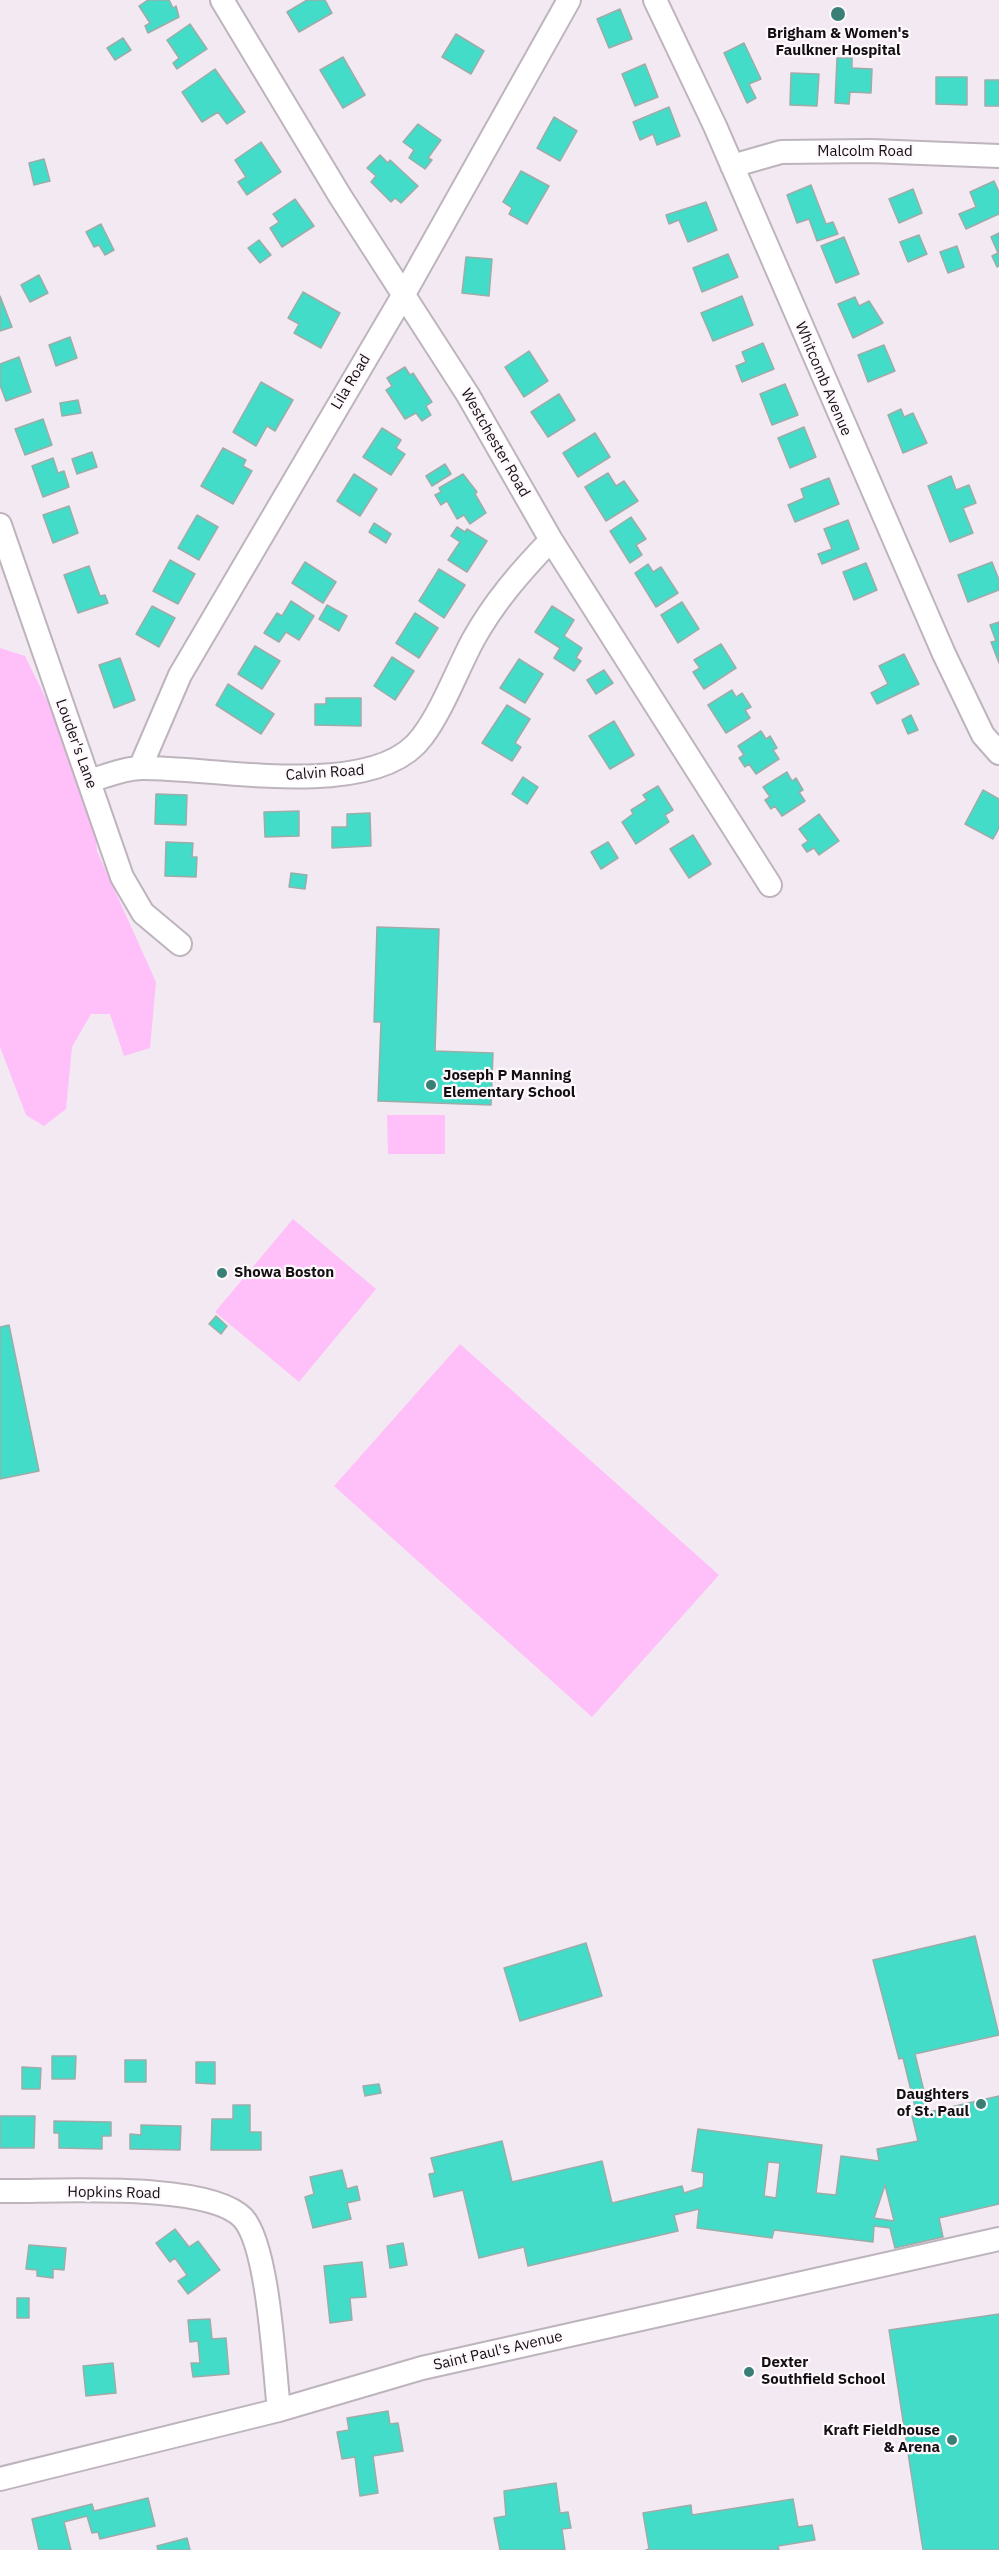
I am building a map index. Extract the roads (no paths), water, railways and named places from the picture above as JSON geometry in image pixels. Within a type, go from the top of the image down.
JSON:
[{"type":"street","name":"Westchester Road","points":[[222,0],[328,176],[468,395],[551,540],[770,885]]},
{"type":"street","name":"Lila Road","points":[[140,768],[180,675],[404,294],[569,0]]},
{"type":"street","name":"Whitcomb Avenue","points":[[655,0],[732,166],[944,654],[983,735],[999,753]]},
{"type":"street","name":"Malcolm Road","points":[[732,166],[781,153],[871,151],[999,156]]},
{"type":"street","name":"Louder's Lane","points":[[0,525],[4,553],[89,781],[112,852],[132,899],[143,913],[180,944]]},
{"type":"street","name":"Calvin Road","points":[[89,781],[140,768],[271,776],[338,774],[377,769],[397,761],[422,738],[474,638],[512,580],[551,540]]},
{"type":"street","name":"Hopkins Road","points":[[0,2190],[155,2191],[214,2202],[242,2217],[256,2242],[263,2275],[279,2410]]},
{"type":"street","name":"Saint Paul's Avenue","points":[[0,2479],[279,2410],[422,2368],[999,2239]]},
{"type":"place","name":"Brigham & Women's Faulkner Hospital","points":[[838,14]]},
{"type":"place","name":"Joseph P Manning Elementary School","points":[[431,1085]]},
{"type":"place","name":"Showa Boston","points":[[222,1273]]},
{"type":"place","name":"Daughters of St. Paul","points":[[981,2104]]},
{"type":"place","name":"Dexter Southfield School","points":[[749,2372]]},
{"type":"place","name":"Kraft Fieldhouse & Arena","points":[[952,2440]]}]
